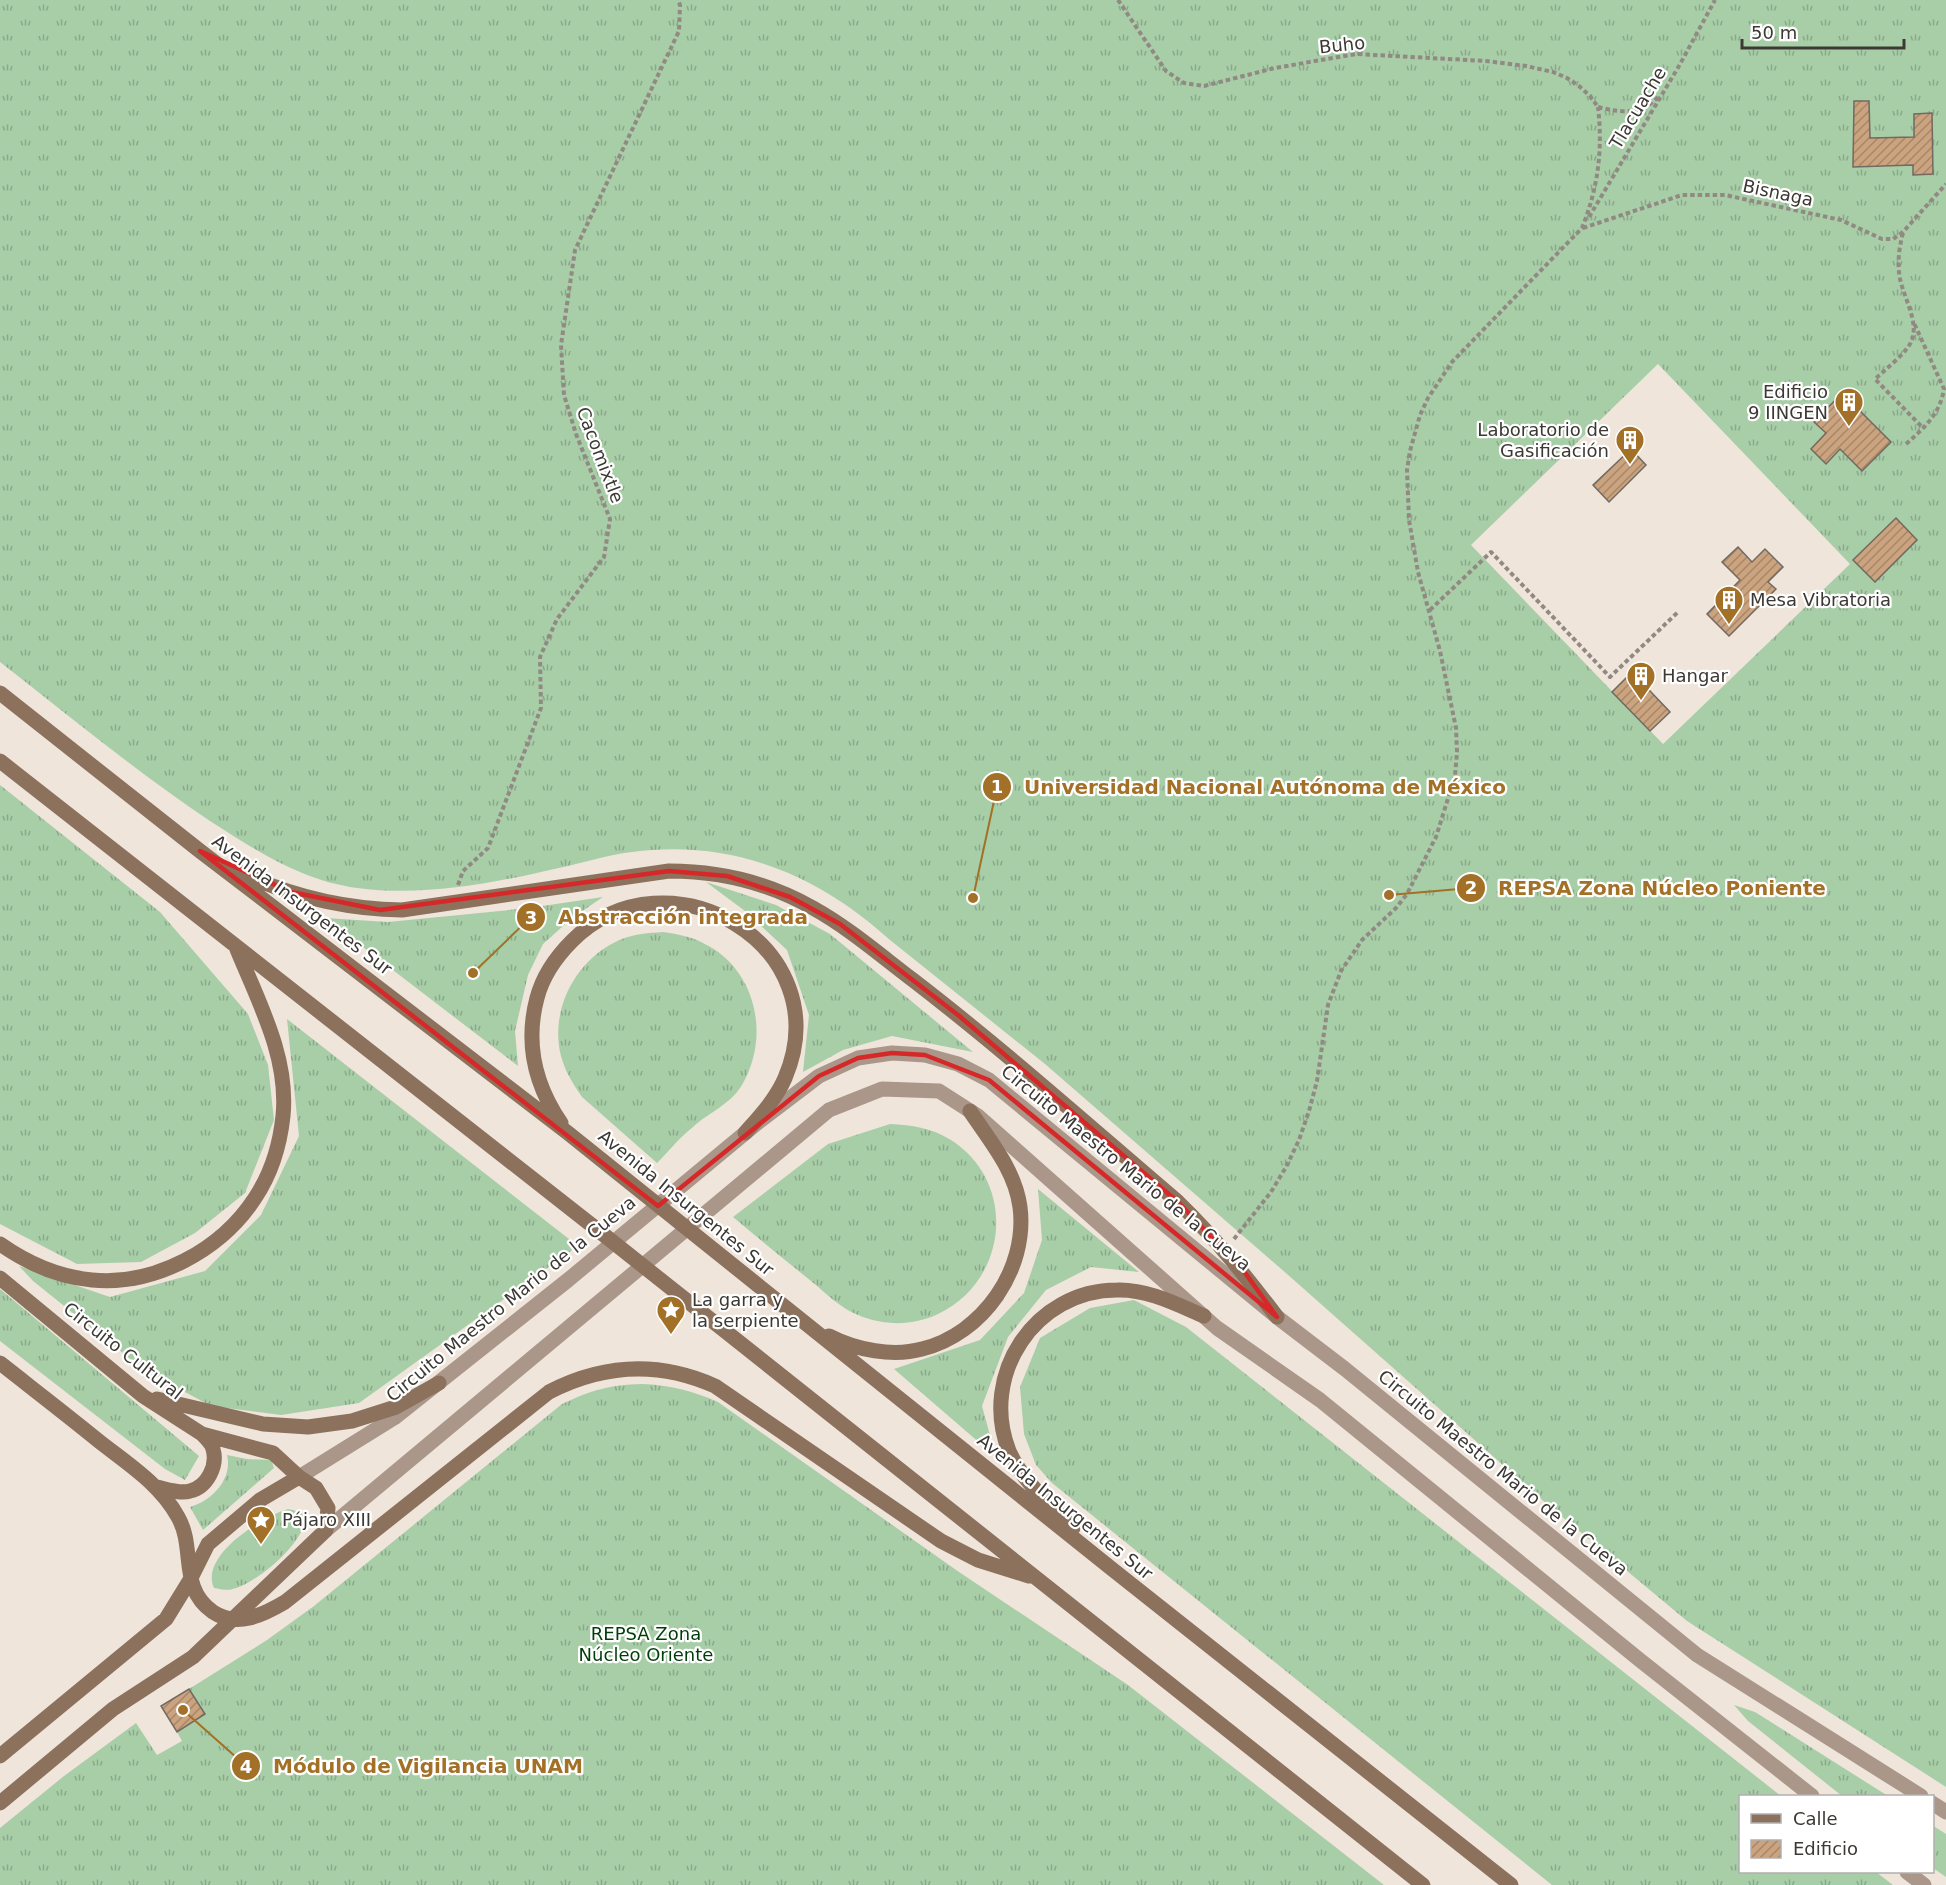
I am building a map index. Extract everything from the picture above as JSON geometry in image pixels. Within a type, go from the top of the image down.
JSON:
[{"type":"main road","name":"Avenida Insurgentes Sur","points":[[0,693],[200,851],[568,1133],[1511,1885]]},
{"type":"main road","points":[[0,761],[594,1227],[1423,1885]]},
{"type":"main road","points":[[200,851],[266,884],[337,904],[380,910],[402,910],[669,872],[727,876],[790,897],[840,924],[958,1015],[1178,1202],[1242,1270],[1277,1317]]},
{"type":"main road","points":[[568,1133],[546,1099],[534,1065],[532,1018],[539,988],[553,962],[577,936],[609,915],[641,905],[673,903],[722,916],[751,934],[771,954],[780,967],[792,997],[795,1031],[790,1063],[777,1093],[745,1133]]},
{"type":"main road","points":[[0,1244],[54,1273],[94,1280],[130,1279],[163,1270],[196,1254],[215,1240],[244,1211],[266,1177],[274,1155],[283,1114],[283,1091],[273,1039],[235,945]]},
{"type":"main road","points":[[802,1321],[848,1344],[882,1351],[909,1351],[939,1344],[955,1336],[988,1307],[1008,1279],[1013,1266],[1020,1240],[1021,1214],[1014,1183],[1006,1163],[970,1111]]},
{"type":"main road","name":"Circuito Cultural","points":[[0,1278],[143,1396],[202,1434],[273,1453],[299,1477],[316,1488],[328,1508],[326,1530]]},
{"type":"main road","points":[[1112,1569],[1017,1466],[1002,1424],[1001,1393],[1004,1378],[1015,1351],[1032,1329],[1054,1310],[1090,1292],[1119,1290],[1145,1293],[1204,1316]]},
{"type":"main road","points":[[0,1362],[157,1487],[184,1529],[190,1580],[199,1598],[213,1612],[231,1621],[259,1615],[285,1602],[549,1392],[589,1375],[623,1370],[650,1369],[679,1372],[715,1386],[941,1541],[978,1560],[1037,1578]]},
{"type":"main road","points":[[143,1396],[262,1424],[308,1427],[352,1421],[396,1407],[439,1383]]},
{"type":"main road","points":[[157,1487],[172,1491],[190,1491],[206,1482],[214,1466],[213,1448],[202,1434]]},
{"type":"main road","name":"Circuito Maestro Mario de la Cueva","points":[[0,1756],[166,1618],[190,1580],[208,1544],[260,1500],[299,1477]]},
{"type":"main road","points":[[0,1803],[113,1709],[193,1657],[326,1530]]},
{"type":"street","name":"Circuito Maestro Mario de la Cueva","points":[[299,1477],[394,1418],[568,1280],[745,1133],[819,1076],[858,1058],[892,1053],[925,1055],[958,1064],[989,1080],[1277,1317],[1345,1369],[1697,1655],[1919,1795]]},
{"type":"street","points":[[326,1530],[829,1110],[882,1089],[939,1091],[978,1116],[1217,1328],[1320,1400],[1809,1795]]},
{"type":"street","points":[[1908,1873],[1924,1885]]},
{"type":"path","name":"Cacomixtle","points":[[452,902],[463,871],[488,848],[541,708],[540,657],[557,619],[604,557],[610,519],[576,434],[564,395],[561,345],[575,250],[679,31],[680,5],[678,0]]},
{"type":"path","name":"Buho","points":[[1118,0],[1166,71],[1174,78],[1194,86],[1214,85],[1275,69],[1356,54],[1486,61],[1526,66],[1553,72],[1567,78],[1579,86],[1598,107]]},
{"type":"path","name":"Tlacuache","points":[[1582,228],[1715,0]]},
{"type":"path","points":[[1224,1250],[1271,1192],[1286,1167],[1310,1111],[1317,1082],[1328,1005],[1341,970],[1362,940],[1396,908],[1407,894],[1436,837],[1455,776],[1456,728],[1443,662],[1412,544],[1407,495],[1410,451],[1420,416],[1428,398],[1452,362],[1582,228],[1590,208],[1599,165],[1598,107],[1629,112],[1644,107],[1663,92]]},
{"type":"path","points":[[1906,444],[1933,418],[1939,408],[1944,389],[1906,302],[1898,267],[1900,244],[1903,232],[1946,184]]},
{"type":"path","name":"Bisnaga","points":[[1582,228],[1682,195],[1725,195],[1841,220],[1888,240],[1903,232]]},
{"type":"path","points":[[1914,322],[1911,343],[1875,380],[1923,428]]},
{"type":"path","points":[[1430,610],[1491,552],[1610,677],[1678,612]]},
{"type":"highlighted area","points":[[200,851],[291,892],[380,910],[669,871],[727,876],[790,897],[840,924],[958,1015],[1178,1202],[1243,1270],[1277,1317],[989,1080],[925,1055],[892,1053],[858,1058],[819,1076],[658,1206]]},
{"type":"green space","points":[[0,0],[1946,0],[1946,1787],[1687,1621],[1548,1505],[1045,1064],[862,917],[833,897],[771,866],[704,851],[669,849],[623,853],[509,879],[433,890],[357,888],[317,879],[280,863],[210,821],[130,763],[0,662]],"holes":[[[1658,364],[1850,564],[1663,744],[1471,545]]]},
{"type":"green space","points":[[0,785],[160,912],[248,1014],[268,1065],[274,1120],[245,1193],[195,1233],[141,1262],[77,1264],[0,1224]]},
{"type":"green space","points":[[706,882],[776,905],[830,934],[973,1052],[892,1036],[843,1050],[803,1072],[809,1015],[787,950],[745,911]]},
{"type":"green space","points":[[603,897],[572,918],[543,944],[528,975],[515,1031],[518,1066],[325,918],[388,922],[529,908]]},
{"type":"green space","points":[[663,932],[703,943],[721,954],[736,969],[753,1005],[756,1046],[751,1066],[737,1092],[688,1131],[657,1163],[582,1097],[565,1067],[558,1038],[563,1003],[570,987],[592,958],[606,947],[622,939]]},
{"type":"green space","points":[[287,1019],[578,1246],[359,1403],[281,1415],[211,1406],[144,1370],[33,1281],[19,1266],[110,1297],[205,1271],[261,1215],[299,1136]]},
{"type":"green space","points":[[890,1124],[922,1128],[951,1140],[973,1158],[987,1181],[995,1205],[996,1231],[991,1256],[979,1279],[961,1299],[938,1314],[919,1321],[898,1323],[868,1319],[845,1308],[733,1217],[828,1144]]},
{"type":"green space","points":[[1038,1189],[1139,1272],[1091,1267],[1046,1290],[1008,1337],[982,1406],[996,1457],[894,1369],[980,1340],[1024,1293],[1042,1240]]},
{"type":"green space","points":[[0,1289],[199,1456],[185,1480],[165,1469],[0,1341]]},
{"type":"green space","points":[[1134,1300],[1186,1327],[1780,1795],[1739,1795],[1739,1873],[1877,1873],[1893,1885],[1552,1885],[1052,1483],[1036,1465],[1024,1434],[1020,1387],[1040,1338],[1090,1308]]},
{"type":"green space","name":"REPSA Zona Núcleo Oriente","points":[[642,1384],[681,1389],[718,1402],[959,1572],[1128,1685],[1384,1885],[0,1885],[0,1828],[64,1776],[136,1723],[157,1755],[182,1741],[177,1732],[205,1714],[189,1689],[267,1640],[314,1606],[562,1404],[601,1389]]},
{"type":"green space","points":[[227,1455],[271,1460],[274,1468],[203,1530],[190,1507],[206,1500],[219,1488],[227,1472]]},
{"type":"green space","points":[[288,1509],[304,1513],[300,1535],[291,1547],[255,1579],[233,1589],[214,1588],[212,1576],[216,1563],[224,1551],[249,1529]]},
{"type":"green space","points":[[1734,1705],[1755,1712],[1886,1795],[1841,1795],[1748,1721]]},
{"type":"green space","points":[[1934,1826],[1946,1834],[1946,1877],[1934,1869]]},
{"type":"building","points":[[1854,101],[1869,101],[1870,138],[1914,137],[1914,114],[1932,113],[1933,174],[1913,175],[1913,165],[1853,167]]},
{"type":"building","name":"Edificio 9 IINGEN","points":[[1842,393],[1891,442],[1862,471],[1840,449],[1826,464],[1811,449],[1826,433],[1814,422]]},
{"type":"building","points":[[1631,449],[1646,465],[1609,502],[1593,485]]},
{"type":"building","points":[[1896,518],[1917,540],[1875,582],[1853,560]]},
{"type":"building","points":[[1738,547],[1752,562],[1765,549],[1783,567],[1768,582],[1776,589],[1729,636],[1707,614],[1740,580],[1722,562]]},
{"type":"building","name":"Hangar","points":[[1632,672],[1670,712],[1650,731],[1612,692]]},
{"type":"building","points":[[189,1689],[205,1714],[177,1732],[161,1706]]},
{"type":"place","name":"Edificio 9 IINGEN","points":[[1849,428]]},
{"type":"place","name":"Laboratorio de Gasificación","points":[[1630,466]]},
{"type":"place","name":"Mesa Vibratoria","points":[[1729,626]]},
{"type":"place","name":"Hangar","points":[[1641,702]]},
{"type":"place","name":"REPSA Zona Núcleo Poniente","points":[[1389,895]]},
{"type":"place","name":"Universidad Nacional Autónoma de México","points":[[973,898]]},
{"type":"place","name":"Abstracción integrada","points":[[473,973]]},
{"type":"place","name":"La garra y la serpiente","points":[[671,1336]]},
{"type":"place","name":"Pájaro XIII","points":[[261,1546]]},
{"type":"place","name":"Módulo de Vigilancia UNAM","points":[[183,1710]]}]
